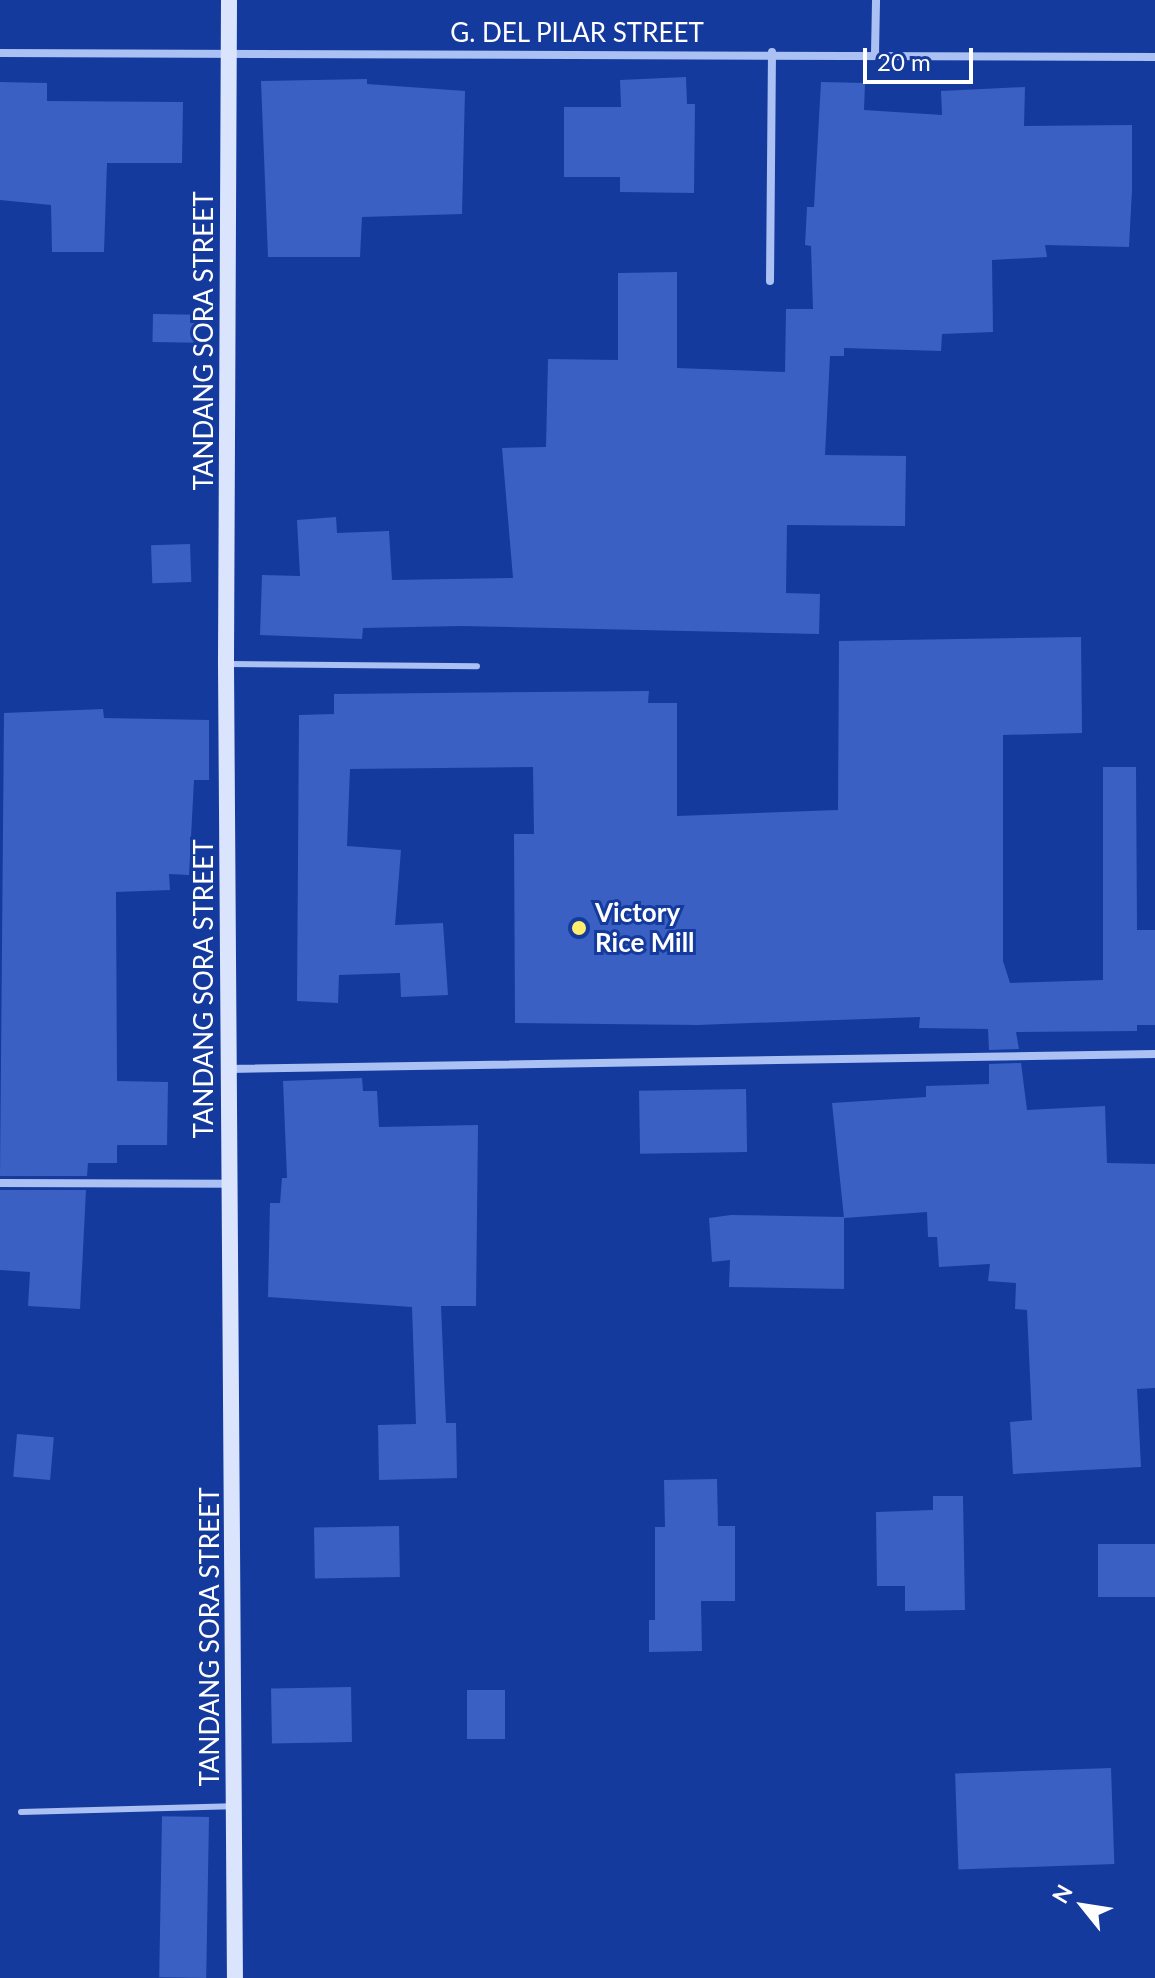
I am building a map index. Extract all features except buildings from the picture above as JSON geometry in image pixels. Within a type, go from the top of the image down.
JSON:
[{"type":"street","name":"TANDANG SORA STREET","points":[[229,0],[226,664],[235,1978]]},
{"type":"street","points":[[875,54],[876,0]]},
{"type":"street","name":"G. DEL PILAR STREET","points":[[0,53],[229,50],[498,55],[772,52],[1155,57]]},
{"type":"street","points":[[770,281],[772,52]]},
{"type":"street","points":[[228,1069],[1155,1054]]},
{"type":"street","points":[[0,1183],[230,1184]]},
{"type":"lane","points":[[226,664],[477,666]]},
{"type":"lane","points":[[21,1812],[234,1806]]},
{"type":"place","name":"Victory Rice Mill","points":[[579,928]]}]
